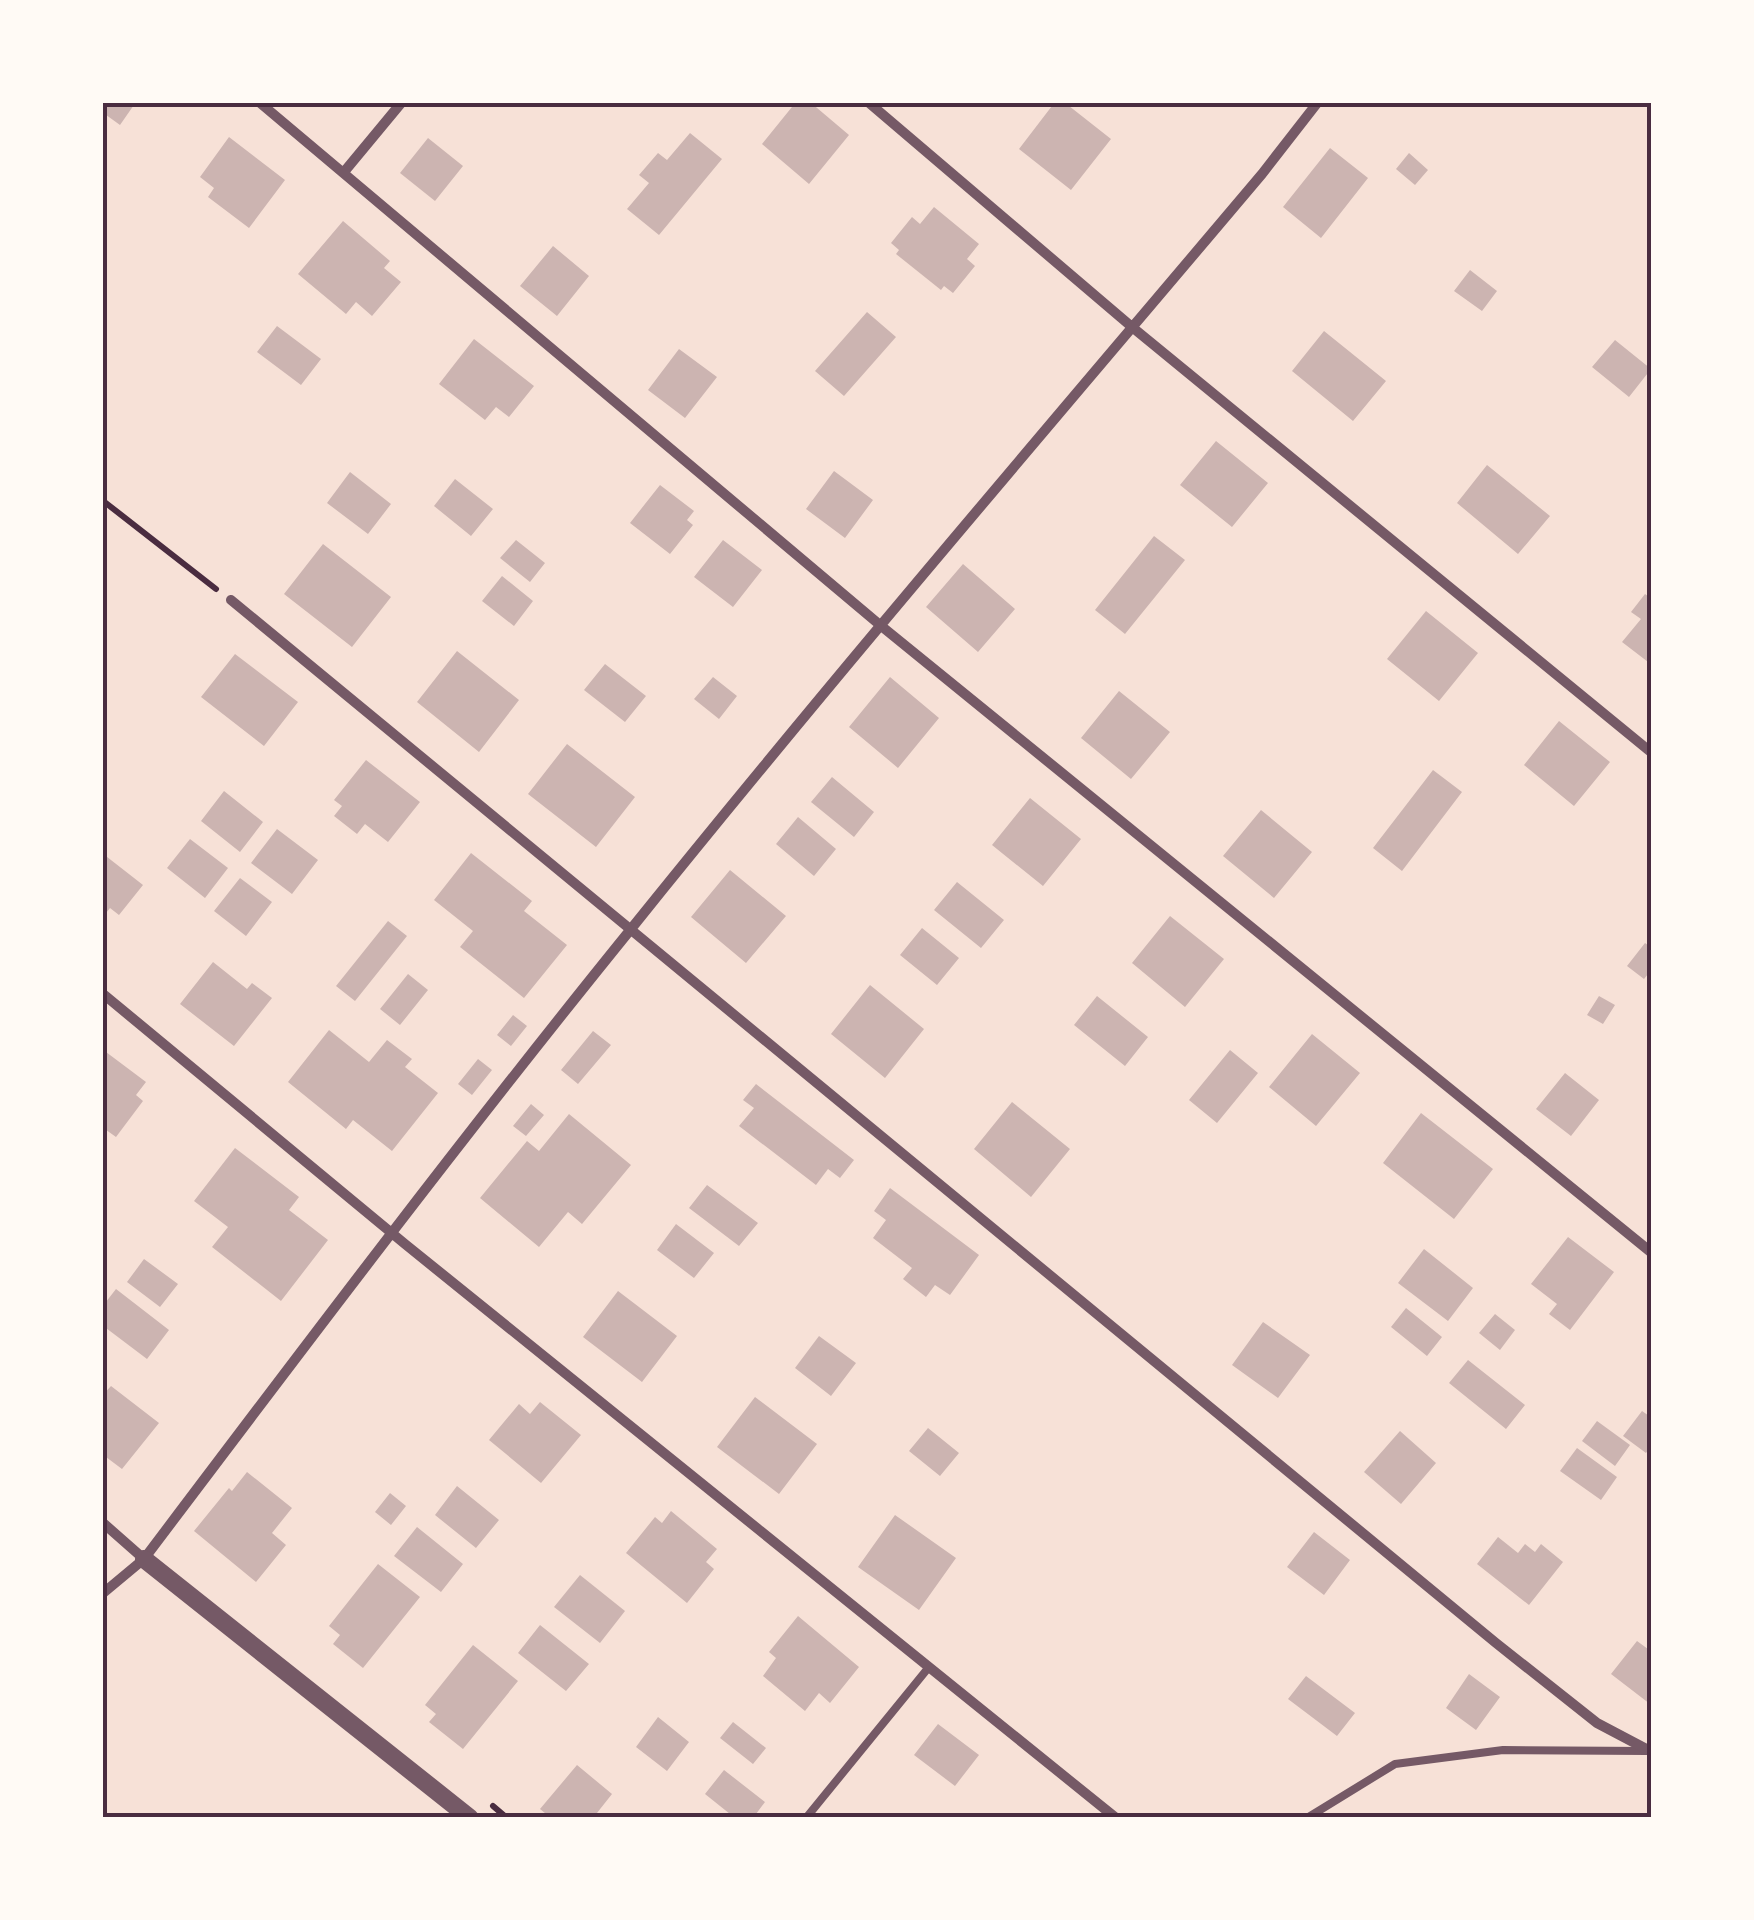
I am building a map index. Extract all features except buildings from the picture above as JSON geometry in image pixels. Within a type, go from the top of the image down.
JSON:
[{"type":"street","points":[[259,102],[880,625],[1652,1253]]},
{"type":"street","points":[[344,172],[402,102]]},
{"type":"street","points":[[868,102],[1132,327],[1652,753]]},
{"type":"street","points":[[102,1594],[144,1559],[391,1232],[630,929],[1318,102]]},
{"type":"street","points":[[232,600],[1496,1643],[1598,1722],[1649,1752]]},
{"type":"street","points":[[102,993],[1116,1818]]},
{"type":"street","points":[[102,1522],[470,1818]]},
{"type":"lane","points":[[806,1818],[929,1667]]},
{"type":"lane","points":[[1307,1818],[1395,1764],[1503,1750],[1649,1752]]},
{"type":"path","points":[[102,500],[232,600]]}]
